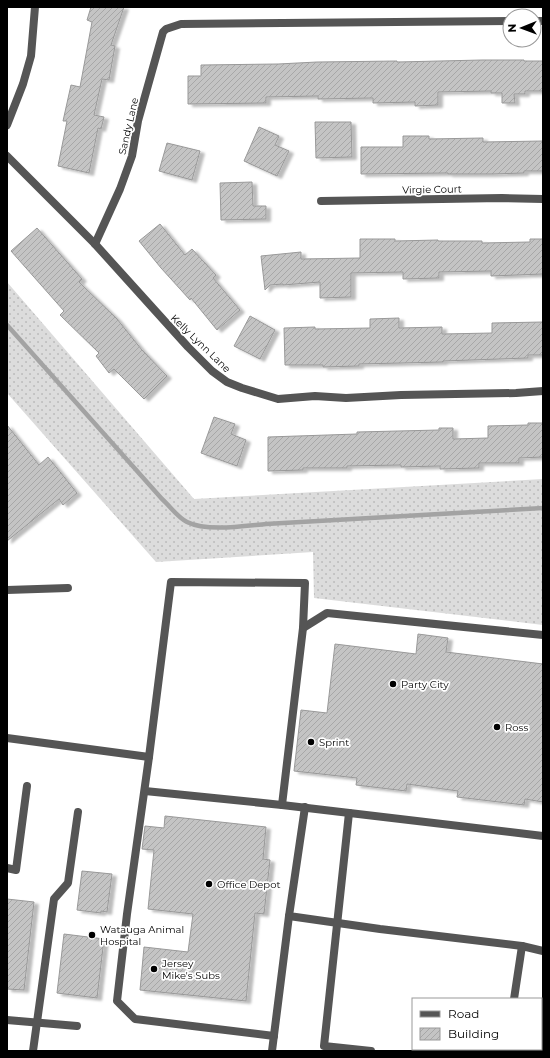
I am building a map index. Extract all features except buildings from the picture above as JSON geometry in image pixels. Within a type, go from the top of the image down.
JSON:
[{"type":"street","points":[[7,125],[23,84],[31,56],[35,7]]},
{"type":"street","name":"Sandy Lane","points":[[95,244],[120,189],[132,156],[138,121],[163,32],[166,29],[181,24],[502,21]]},
{"type":"street","name":"Kelly Lynn Lane","points":[[7,156],[95,244],[178,336],[212,371],[227,382],[242,388],[278,398],[315,396],[346,398],[543,391]]},
{"type":"street","name":"Virgie Court","points":[[321,201],[543,198]]},
{"type":"street","points":[[274,1036],[135,1019],[117,1001],[127,914],[172,582],[305,583],[303,628],[282,805]]},
{"type":"street","points":[[7,590],[68,588]]},
{"type":"street","points":[[303,628],[327,613],[543,634]]},
{"type":"street","points":[[7,738],[149,757]]},
{"type":"street","points":[[7,868],[16,870],[27,786]]},
{"type":"street","points":[[144,791],[305,807],[543,836]]},
{"type":"street","points":[[272,1051],[305,807]]},
{"type":"street","points":[[33,1051],[54,899],[68,883],[78,812]]},
{"type":"street","points":[[349,813],[324,1046],[371,1051]]},
{"type":"street","points":[[290,916],[380,929],[522,946],[543,951]]},
{"type":"street","points":[[514,998],[522,946]]},
{"type":"street","points":[[7,1020],[77,1026]]},
{"type":"shaded area","points":[[7,282],[194,499],[543,479],[543,625],[314,598],[313,552],[156,562],[7,393]]},
{"type":"waterway","points":[[7,325],[162,499],[180,517],[195,525],[226,528],[266,524],[543,508]]},
{"type":"place","name":"Party City","points":[[393,684]]},
{"type":"place","name":"Ross","points":[[497,727]]},
{"type":"place","name":"Sprint","points":[[311,742]]},
{"type":"place","name":"Office Depot","points":[[209,884]]},
{"type":"place","name":"Watauga Animal Hospital","points":[[92,935]]},
{"type":"place","name":"Jersey Mike's Subs","points":[[154,969]]}]
